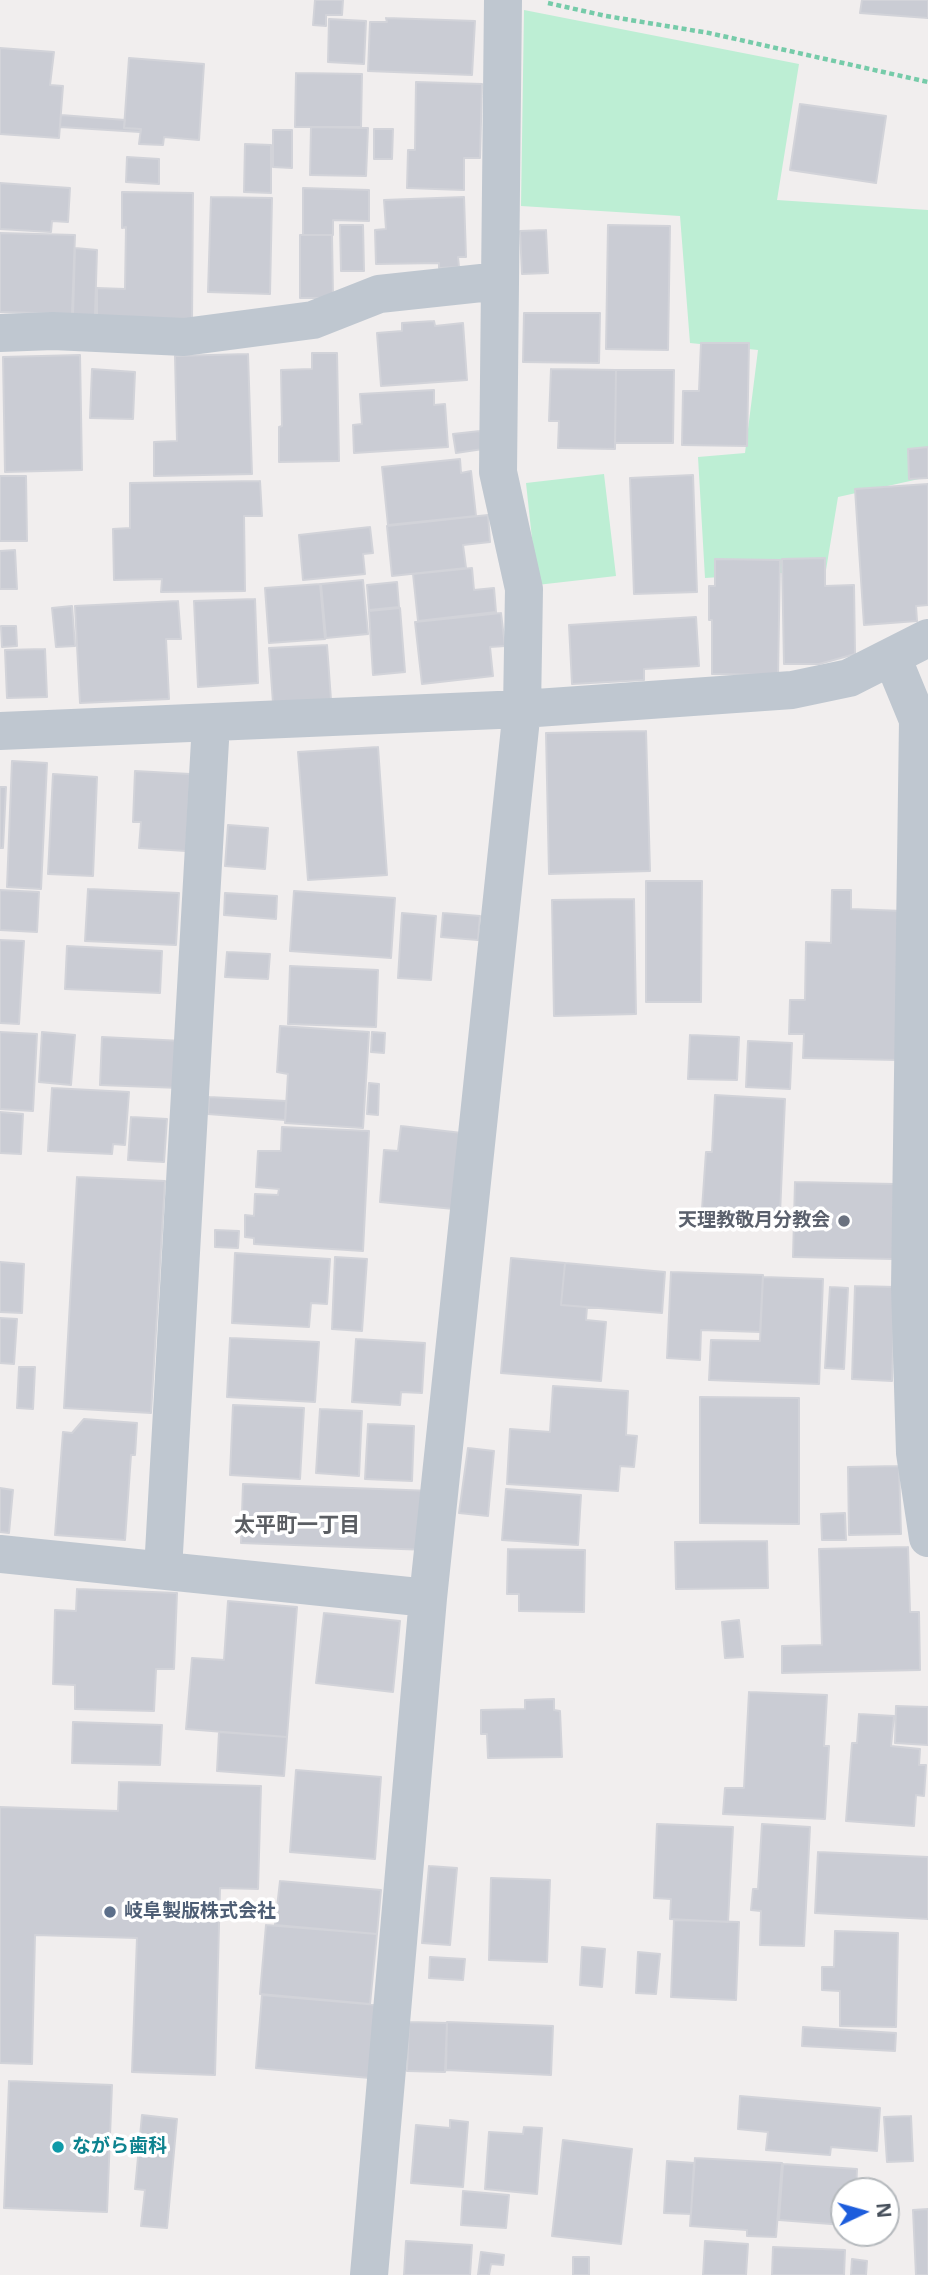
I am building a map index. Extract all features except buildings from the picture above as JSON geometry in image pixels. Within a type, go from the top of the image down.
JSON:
[{"type":"street","points":[[369,2275],[428,1598],[522,709],[524,589],[498,472],[503,0]]},
{"type":"street","points":[[0,333],[53,331],[184,337],[313,320],[379,294],[500,281]]},
{"type":"street","points":[[0,731],[522,709],[792,690],[849,678],[928,638]]},
{"type":"street","points":[[892,657],[918,720],[919,1287],[915,1453],[928,1538]]},
{"type":"street","points":[[163,1570],[211,723]]},
{"type":"street","points":[[0,1554],[428,1598]]},
{"type":"path","points":[[545,3],[709,33],[928,82]]},
{"type":"green space","points":[[524,10],[799,64],[777,200],[928,210],[928,477],[838,497],[826,570],[705,578],[698,457],[745,453],[758,350],[690,343],[680,216],[521,206]]},
{"type":"green space","points":[[604,474],[616,576],[537,585],[526,483]]},
{"type":"place","name":"天理教敬月分教会","points":[[844,1221]]},
{"type":"place","name":"岐阜製版株式会社","points":[[110,1912]]},
{"type":"place","name":"ながら歯科","points":[[58,2147]]},
{"type":"district","name":"太平町一丁目","points":[[297,1526]]}]
